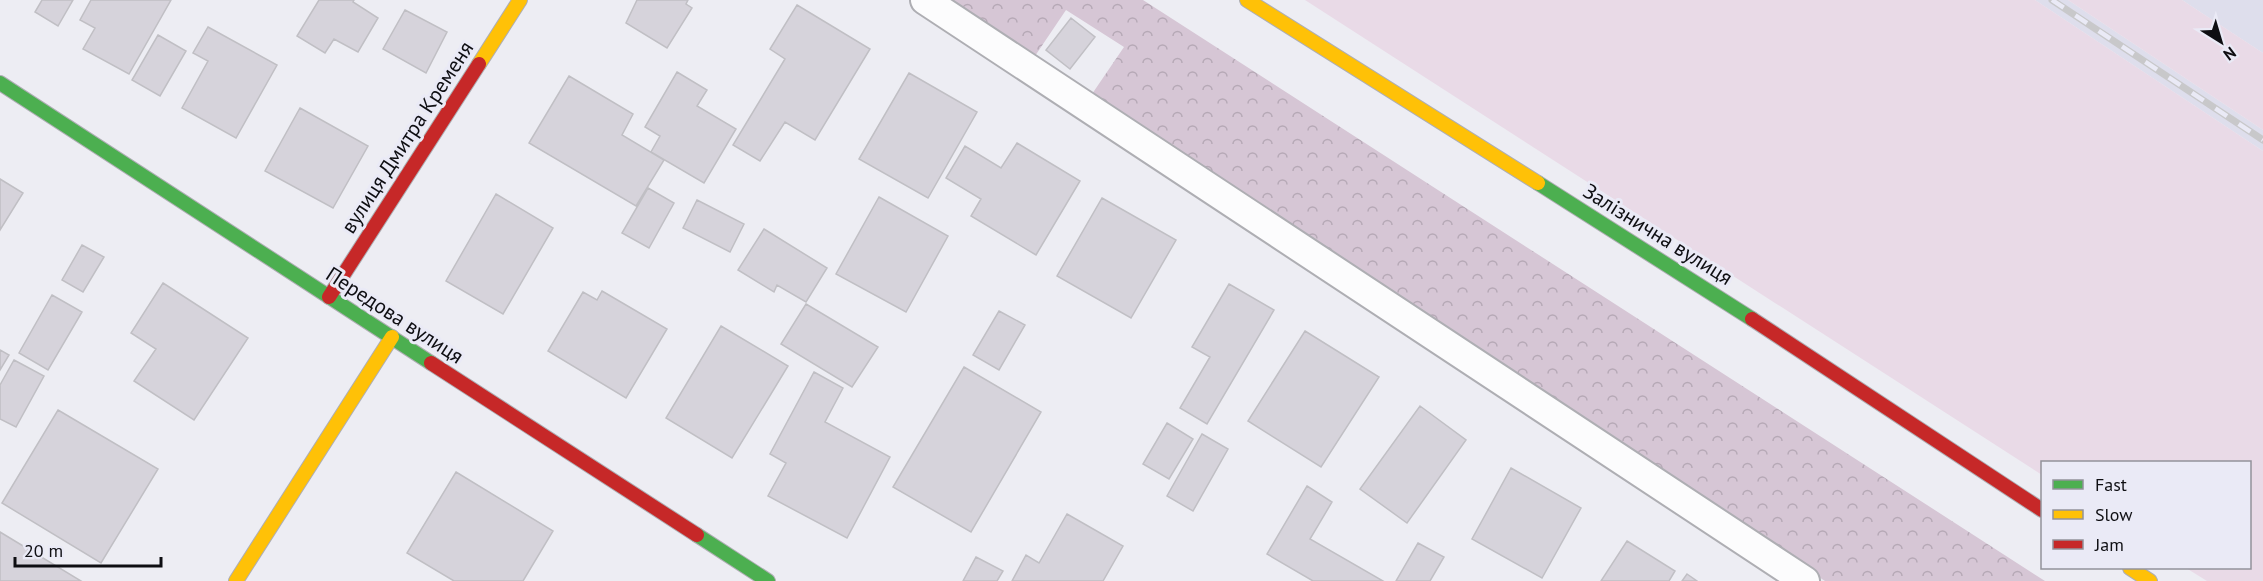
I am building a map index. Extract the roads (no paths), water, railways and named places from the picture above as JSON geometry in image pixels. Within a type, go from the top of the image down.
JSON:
[{"type":"street","name":"вулиця Дмитра Кременя","points":[[329,297],[520,0]]},
{"type":"street","name":"Залізнична вулиця","points":[[1247,0],[1704,288],[2041,509]]},
{"type":"street","name":"Передова вулиця","points":[[0,83],[768,581]]},
{"type":"street","points":[[236,581],[392,337]]},
{"type":"street","points":[[2133,569],[2150,581]]},
{"type":"lane","points":[[925,0],[1805,581]]},
{"type":"railway","points":[[2052,0],[2263,140]]}]
